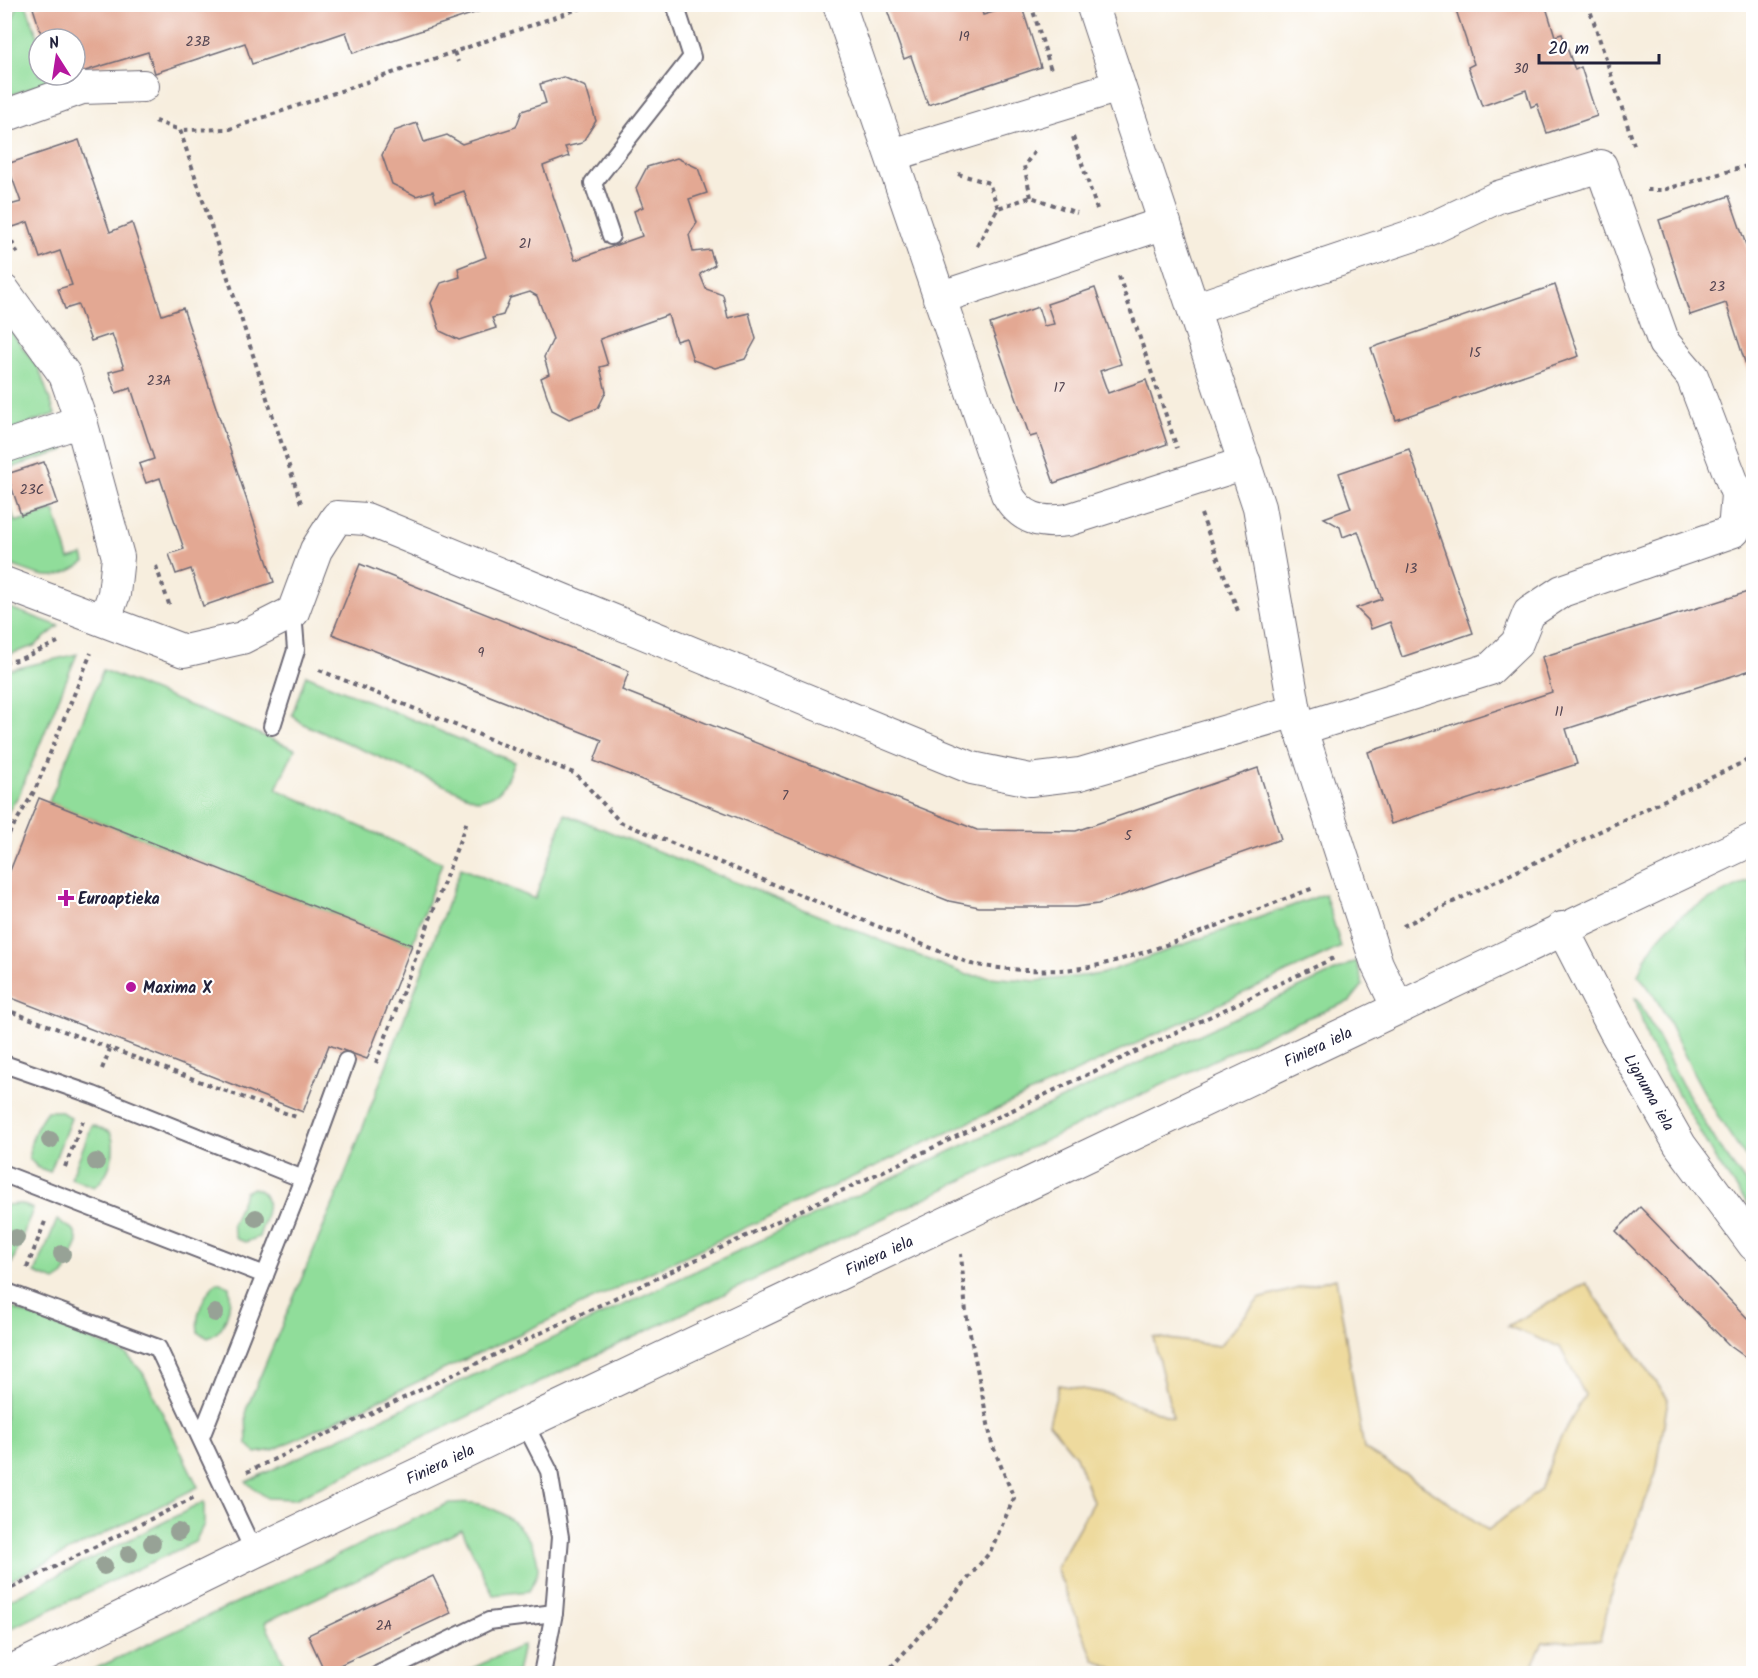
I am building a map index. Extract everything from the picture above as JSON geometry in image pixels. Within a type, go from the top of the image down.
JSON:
[{"type":"street","points":[[839,4],[1007,494],[1014,507],[1030,518],[1048,523],[1068,520],[1245,462]]},
{"type":"street","points":[[1092,4],[1259,507],[1298,720],[1370,941],[1397,1006]]},
{"type":"street","points":[[4,116],[82,88],[143,86]]},
{"type":"street","points":[[892,155],[1119,86]]},
{"type":"street","points":[[4,583],[105,619],[184,651],[242,638],[293,612],[316,550],[337,517],[366,519],[972,768],[1030,780],[1080,774],[1490,669],[1517,643],[1528,614],[1562,591],[1734,531],[1737,494],[1692,376],[1664,343],[1601,166],[1498,197],[1426,231],[1194,309]]},
{"type":"street","points":[[939,298],[1165,223]]},
{"type":"street","points":[[4,291],[65,375],[81,421],[118,557],[114,594],[105,619]]},
{"type":"street","points":[[4,447],[81,421]]},
{"type":"street","name":"Finiera iela","points":[[5,1674],[254,1552],[958,1218],[1397,1006],[1754,839]]},
{"type":"street","name":"Lignuma iela","points":[[1562,928],[1614,1029],[1680,1145],[1754,1245]]},
{"type":"lane","points":[[611,236],[593,183],[692,57],[675,4]]},
{"type":"lane","points":[[272,726],[296,650],[293,612]]},
{"type":"lane","points":[[201,1437],[303,1179],[346,1061]]},
{"type":"lane","points":[[4,1064],[93,1095],[303,1179]]},
{"type":"lane","points":[[4,1174],[265,1275]]},
{"type":"lane","points":[[4,1291],[158,1348],[254,1552]]},
{"type":"lane","points":[[525,1424],[549,1471],[560,1537],[554,1613],[542,1674]]},
{"type":"lane","points":[[379,1674],[489,1621],[554,1613]]},
{"type":"path","points":[[316,550],[180,130],[230,129],[593,4]]},
{"type":"path","points":[[1588,4],[1637,154]]},
{"type":"path","points":[[454,52],[459,62]]},
{"type":"path","points":[[1601,166],[1630,190],[1663,190],[1754,164]]},
{"type":"path","points":[[976,248],[998,208],[1031,197],[1081,214]]},
{"type":"path","points":[[4,842],[35,790],[105,619]]},
{"type":"path","points":[[315,668],[576,774],[620,822],[971,964],[1000,970],[1036,970],[1101,964],[1348,875]]},
{"type":"path","points":[[4,1592],[223,1484],[1754,757]]},
{"type":"path","points":[[374,1070],[467,821]]},
{"type":"path","points":[[4,1009],[322,1126]]},
{"type":"path","points":[[885,1674],[990,1552],[1014,1498],[992,1444],[966,1313],[958,1218]]},
{"type":"green space","points":[[18,5],[26,5],[34,27],[27,27],[27,87],[33,87],[5,97],[5,38]]},
{"type":"green space","points":[[4,322],[39,369],[55,414],[4,432]]},
{"type":"green space","points":[[61,444],[65,450],[5,470],[4,462]]},
{"type":"green space","points":[[4,487],[15,522],[54,510],[69,559],[83,555],[85,562],[63,574],[54,576],[37,574],[5,563]]},
{"type":"green space","points":[[5,606],[59,626],[34,646],[5,656]]},
{"type":"green space","points":[[77,654],[19,795],[5,816],[5,671]]},
{"type":"green space","points":[[103,670],[295,749],[276,789],[442,863],[412,945],[49,802]]},
{"type":"green space","points":[[306,675],[514,762],[505,783],[498,792],[478,800],[301,723],[292,715]]},
{"type":"green space","points":[[565,814],[967,975],[1036,981],[1101,974],[1325,894],[1341,947],[273,1450],[256,1453],[247,1444],[246,1410],[340,1188],[461,868],[535,899]]},
{"type":"green space","points":[[1753,879],[1753,1167],[1714,1110],[1662,1010],[1638,975],[1647,955],[1670,925],[1684,914],[1716,896]]},
{"type":"green space","points":[[1356,961],[1363,985],[1350,1001],[1279,1029],[295,1499],[267,1498],[246,1482]]},
{"type":"green space","points":[[1635,998],[1638,999],[1686,1092],[1720,1148],[1753,1193],[1753,1211],[1717,1162],[1649,1043]]},
{"type":"green space","points":[[47,1111],[60,1111],[71,1118],[50,1172],[37,1167],[29,1158],[34,1133]]},
{"type":"green space","points":[[92,1125],[110,1132],[113,1146],[108,1169],[94,1187],[71,1178]]},
{"type":"green space","points":[[253,1188],[261,1191],[265,1196],[266,1216],[259,1237],[246,1242],[236,1239],[232,1225],[245,1192]]},
{"type":"green space","points":[[21,1204],[33,1209],[12,1263],[5,1258],[5,1209],[6,1205]]},
{"type":"green space","points":[[57,1220],[74,1230],[78,1242],[64,1275],[55,1281],[35,1273]]},
{"type":"green space","points":[[217,1282],[229,1286],[229,1309],[220,1329],[208,1338],[198,1332],[199,1311],[204,1298]]},
{"type":"green space","points":[[5,1305],[126,1354],[143,1373],[198,1487],[5,1583]]},
{"type":"green space","points":[[204,1502],[204,1524],[195,1542],[5,1631],[5,1602]]},
{"type":"green space","points":[[449,1503],[485,1506],[507,1517],[526,1535],[532,1545],[538,1569],[529,1591],[493,1595],[462,1530],[265,1622],[289,1673],[86,1673]]},
{"type":"green space","points":[[523,1645],[517,1673],[462,1673]]},
{"type":"sand","points":[[1336,1278],[1364,1449],[1429,1489],[1488,1530],[1540,1490],[1558,1443],[1585,1395],[1560,1347],[1507,1326],[1586,1283],[1668,1399],[1656,1473],[1613,1585],[1600,1640],[1543,1642],[1528,1674],[1122,1674],[1094,1660],[1056,1568],[1093,1502],[1076,1456],[1049,1423],[1059,1385],[1111,1394],[1173,1418],[1153,1337],[1219,1346],[1259,1299]]},
{"type":"building","points":[[44,4],[499,4],[353,53],[346,32],[252,64],[245,43],[155,73],[148,52],[87,70],[87,27],[39,27],[33,8]]},
{"type":"building","points":[[885,4],[980,4],[983,15],[1021,4],[1041,67],[928,105],[911,56],[904,59]]},
{"type":"building","points":[[1454,4],[1545,4],[1555,36],[1562,34],[1575,70],[1581,67],[1597,116],[1547,133],[1537,104],[1531,107],[1526,90],[1482,106],[1468,67],[1474,64]]},
{"type":"building","points":[[563,77],[586,87],[596,121],[582,143],[565,147],[569,156],[543,166],[575,260],[642,236],[634,211],[643,207],[636,188],[647,167],[677,158],[698,168],[707,193],[689,199],[697,223],[689,235],[693,252],[710,250],[715,265],[700,274],[706,289],[723,295],[728,318],[749,313],[756,339],[745,359],[715,368],[693,360],[686,338],[676,341],[668,315],[600,339],[608,365],[600,367],[606,392],[598,408],[569,419],[552,410],[541,378],[549,374],[544,357],[553,339],[537,296],[530,292],[510,298],[503,315],[492,318],[496,328],[459,340],[440,331],[431,303],[441,283],[460,277],[458,268],[486,257],[464,191],[436,201],[433,191],[416,196],[392,184],[382,155],[394,131],[417,123],[424,142],[447,135],[462,144],[516,127],[522,111],[546,103],[540,84]]},
{"type":"building","points":[[79,140],[110,232],[132,223],[162,315],[183,308],[274,582],[203,606],[191,569],[176,574],[169,554],[184,549],[160,478],[146,483],[139,464],[154,459],[131,388],[116,393],[109,372],[124,368],[112,334],[91,341],[78,305],[65,309],[58,289],[72,285],[60,251],[40,258],[28,222],[13,227],[6,206],[21,202],[7,164]]},
{"type":"building","points":[[1729,196],[1754,268],[1753,387],[1726,303],[1690,315],[1659,220]]},
{"type":"building","points":[[1555,285],[1579,356],[1396,420],[1371,348]]},
{"type":"building","points":[[1095,288],[1121,364],[1100,371],[1108,393],[1146,380],[1167,444],[1054,483],[1037,435],[1030,437],[990,324],[1038,307],[1044,326],[1054,324],[1047,304]]},
{"type":"building","points":[[1409,449],[1473,633],[1402,657],[1390,622],[1371,629],[1368,620],[1356,608],[1382,599],[1358,531],[1343,537],[1340,527],[1324,518],[1351,508],[1339,473]]},
{"type":"building","points":[[44,462],[58,503],[21,515],[7,474]]},
{"type":"building","points":[[360,564],[629,671],[622,690],[977,830],[1076,831],[1258,768],[1281,839],[1098,904],[1075,907],[979,907],[949,901],[594,761],[602,740],[332,634]]},
{"type":"building","points":[[1754,590],[1754,669],[1566,729],[1577,764],[1391,824],[1368,752],[1552,692],[1542,657]]},
{"type":"building","points":[[39,798],[412,945],[367,1059],[329,1045],[303,1112],[4,995],[4,886]]},
{"type":"building","points":[[1640,1207],[1754,1325],[1754,1363],[1730,1346],[1616,1231]]},
{"type":"building","points":[[433,1576],[451,1613],[325,1672],[308,1635]]},
{"type":"place","name":"Euroaptieka","points":[[66,898]]},
{"type":"place","name":"Maxima X","points":[[131,987]]}]
